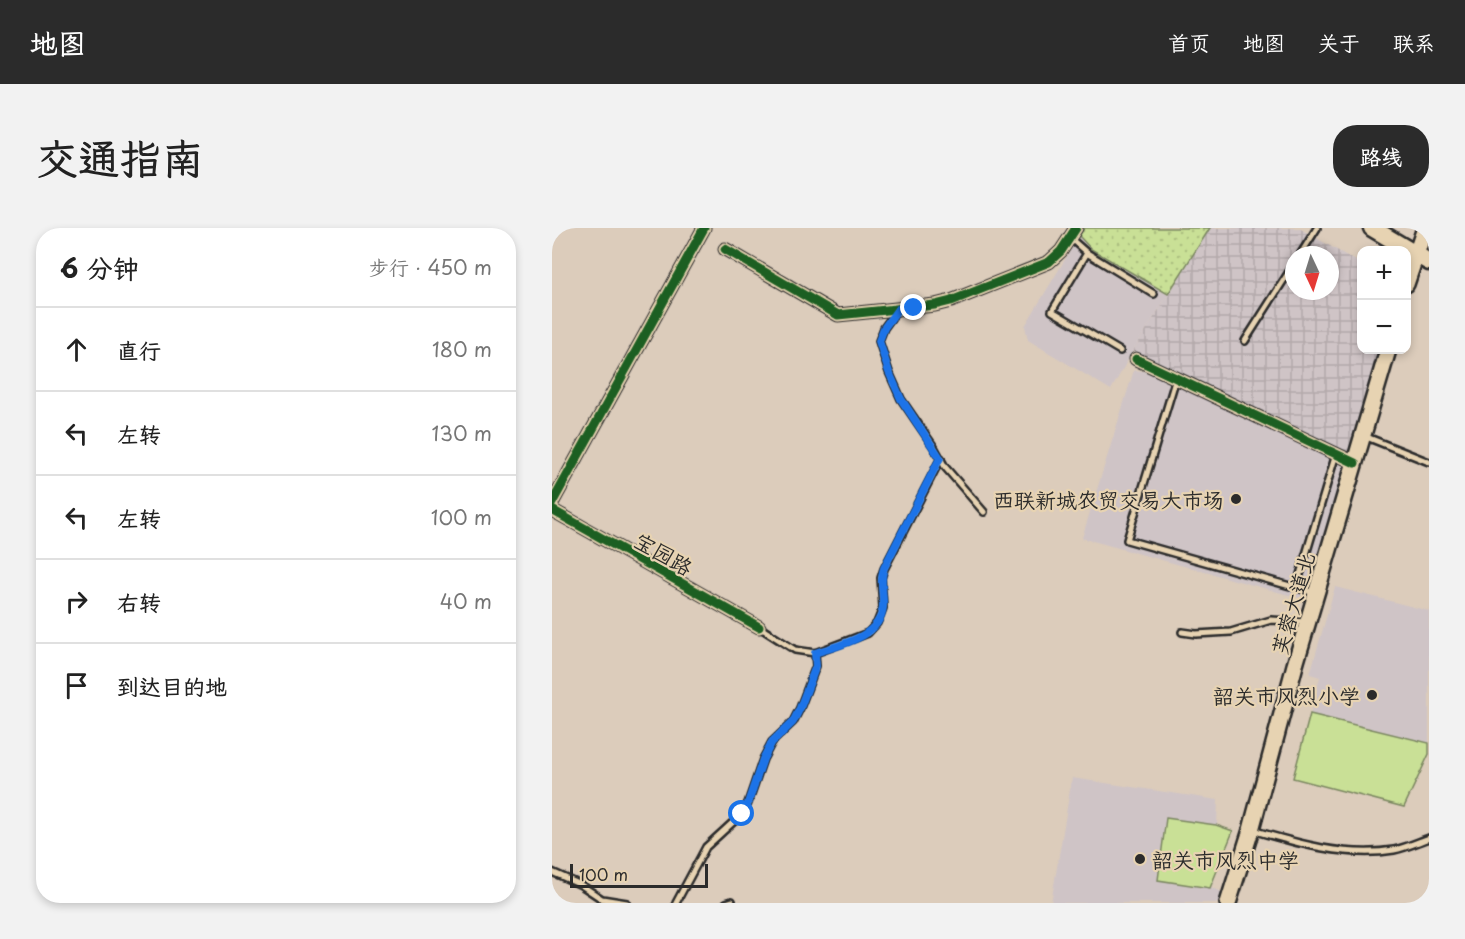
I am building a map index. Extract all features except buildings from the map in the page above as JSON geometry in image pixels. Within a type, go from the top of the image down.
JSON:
[{"type":"main road","points":[[1372,228],[1423,258]]},
{"type":"main road","points":[[1411,278],[1423,258],[1425,228]]},
{"type":"main road","name":"芙蓉大道北","points":[[1228,903],[1251,830],[1308,622],[1387,354]]},
{"type":"street","points":[[552,503],[704,228]]},
{"type":"street","points":[[725,249],[838,315],[935,305],[951,301],[1049,262],[1061,251],[1073,233]]},
{"type":"street","points":[[1136,359],[1355,463]]},
{"type":"street","name":"宝园路","points":[[552,510],[759,627]]},
{"type":"lane","points":[[1306,246],[1317,228]]},
{"type":"lane","points":[[1073,233],[1087,254],[1154,294]]},
{"type":"lane","points":[[1087,254],[1052,311],[1120,351]]},
{"type":"lane","points":[[1245,341],[1285,278]]},
{"type":"lane","points":[[898,309],[884,328],[879,341],[889,372],[901,399],[945,466],[984,512]]},
{"type":"lane","points":[[1176,378],[1127,540],[1317,593]]},
{"type":"lane","points":[[1363,435],[1429,462]]},
{"type":"lane","points":[[1296,588],[1336,454]]},
{"type":"lane","points":[[759,627],[795,650],[815,653],[868,633],[877,623],[883,608],[881,578],[884,568],[940,458]]},
{"type":"lane","points":[[1182,632],[1196,634],[1231,632],[1270,620],[1308,622]]},
{"type":"lane","points":[[676,903],[706,847],[742,814],[772,742],[793,722],[800,708],[816,666],[815,653]]},
{"type":"lane","points":[[1251,830],[1306,846],[1366,852],[1394,850],[1429,838]]},
{"type":"lane","points":[[552,872],[581,885],[602,899],[627,903]]},
{"type":"shaded area","points":[[1084,228],[1210,228],[1111,390],[1028,340],[1025,326]]},
{"type":"shaded area","points":[[1210,228],[1299,228],[1330,246],[1285,246],[1285,300],[1339,300],[1339,251],[1357,262],[1357,354],[1381,354],[1351,454],[1133,351]]},
{"type":"shaded area","points":[[1134,370],[1150,372],[1346,466],[1307,600],[1082,538]]},
{"type":"shaded area","name":"韶关市风烈小学","points":[[1335,587],[1429,611],[1429,754],[1404,807],[1293,778],[1320,677],[1310,674]]},
{"type":"shaded area","name":"韶关市风烈中学","points":[[1072,778],[1218,800],[1217,825],[1233,831],[1211,887],[1222,892],[1218,903],[1051,903]]},
{"type":"green space","points":[[1084,228],[1210,228],[1168,294],[1091,249],[1079,236]]},
{"type":"green space","points":[[1310,714],[1429,743],[1429,754],[1404,807],[1293,778]]},
{"type":"green space","points":[[1166,818],[1216,825],[1233,831],[1210,888],[1158,880]]},
{"type":"cycle path","points":[[552,503],[704,228]]},
{"type":"cycle path","points":[[725,249],[838,315],[935,305],[951,301],[1049,262],[1061,251],[1076,228]]},
{"type":"cycle path","points":[[1136,359],[1355,463]]},
{"type":"cycle path","points":[[552,510],[759,627]]},
{"type":"place","name":"西联新城农贸交易大市场","points":[[1236,499]]},
{"type":"place","name":"韶关市风烈小学","points":[[1372,695]]},
{"type":"place","name":"韶关市风烈中学","points":[[1140,859]]},
{"type":"route","points":[[742,814],[772,742],[793,722],[800,708],[816,666],[815,653],[868,633],[877,623],[883,608],[881,578],[884,568],[940,458],[901,399],[879,341],[884,328],[898,309],[914,308]]}]
